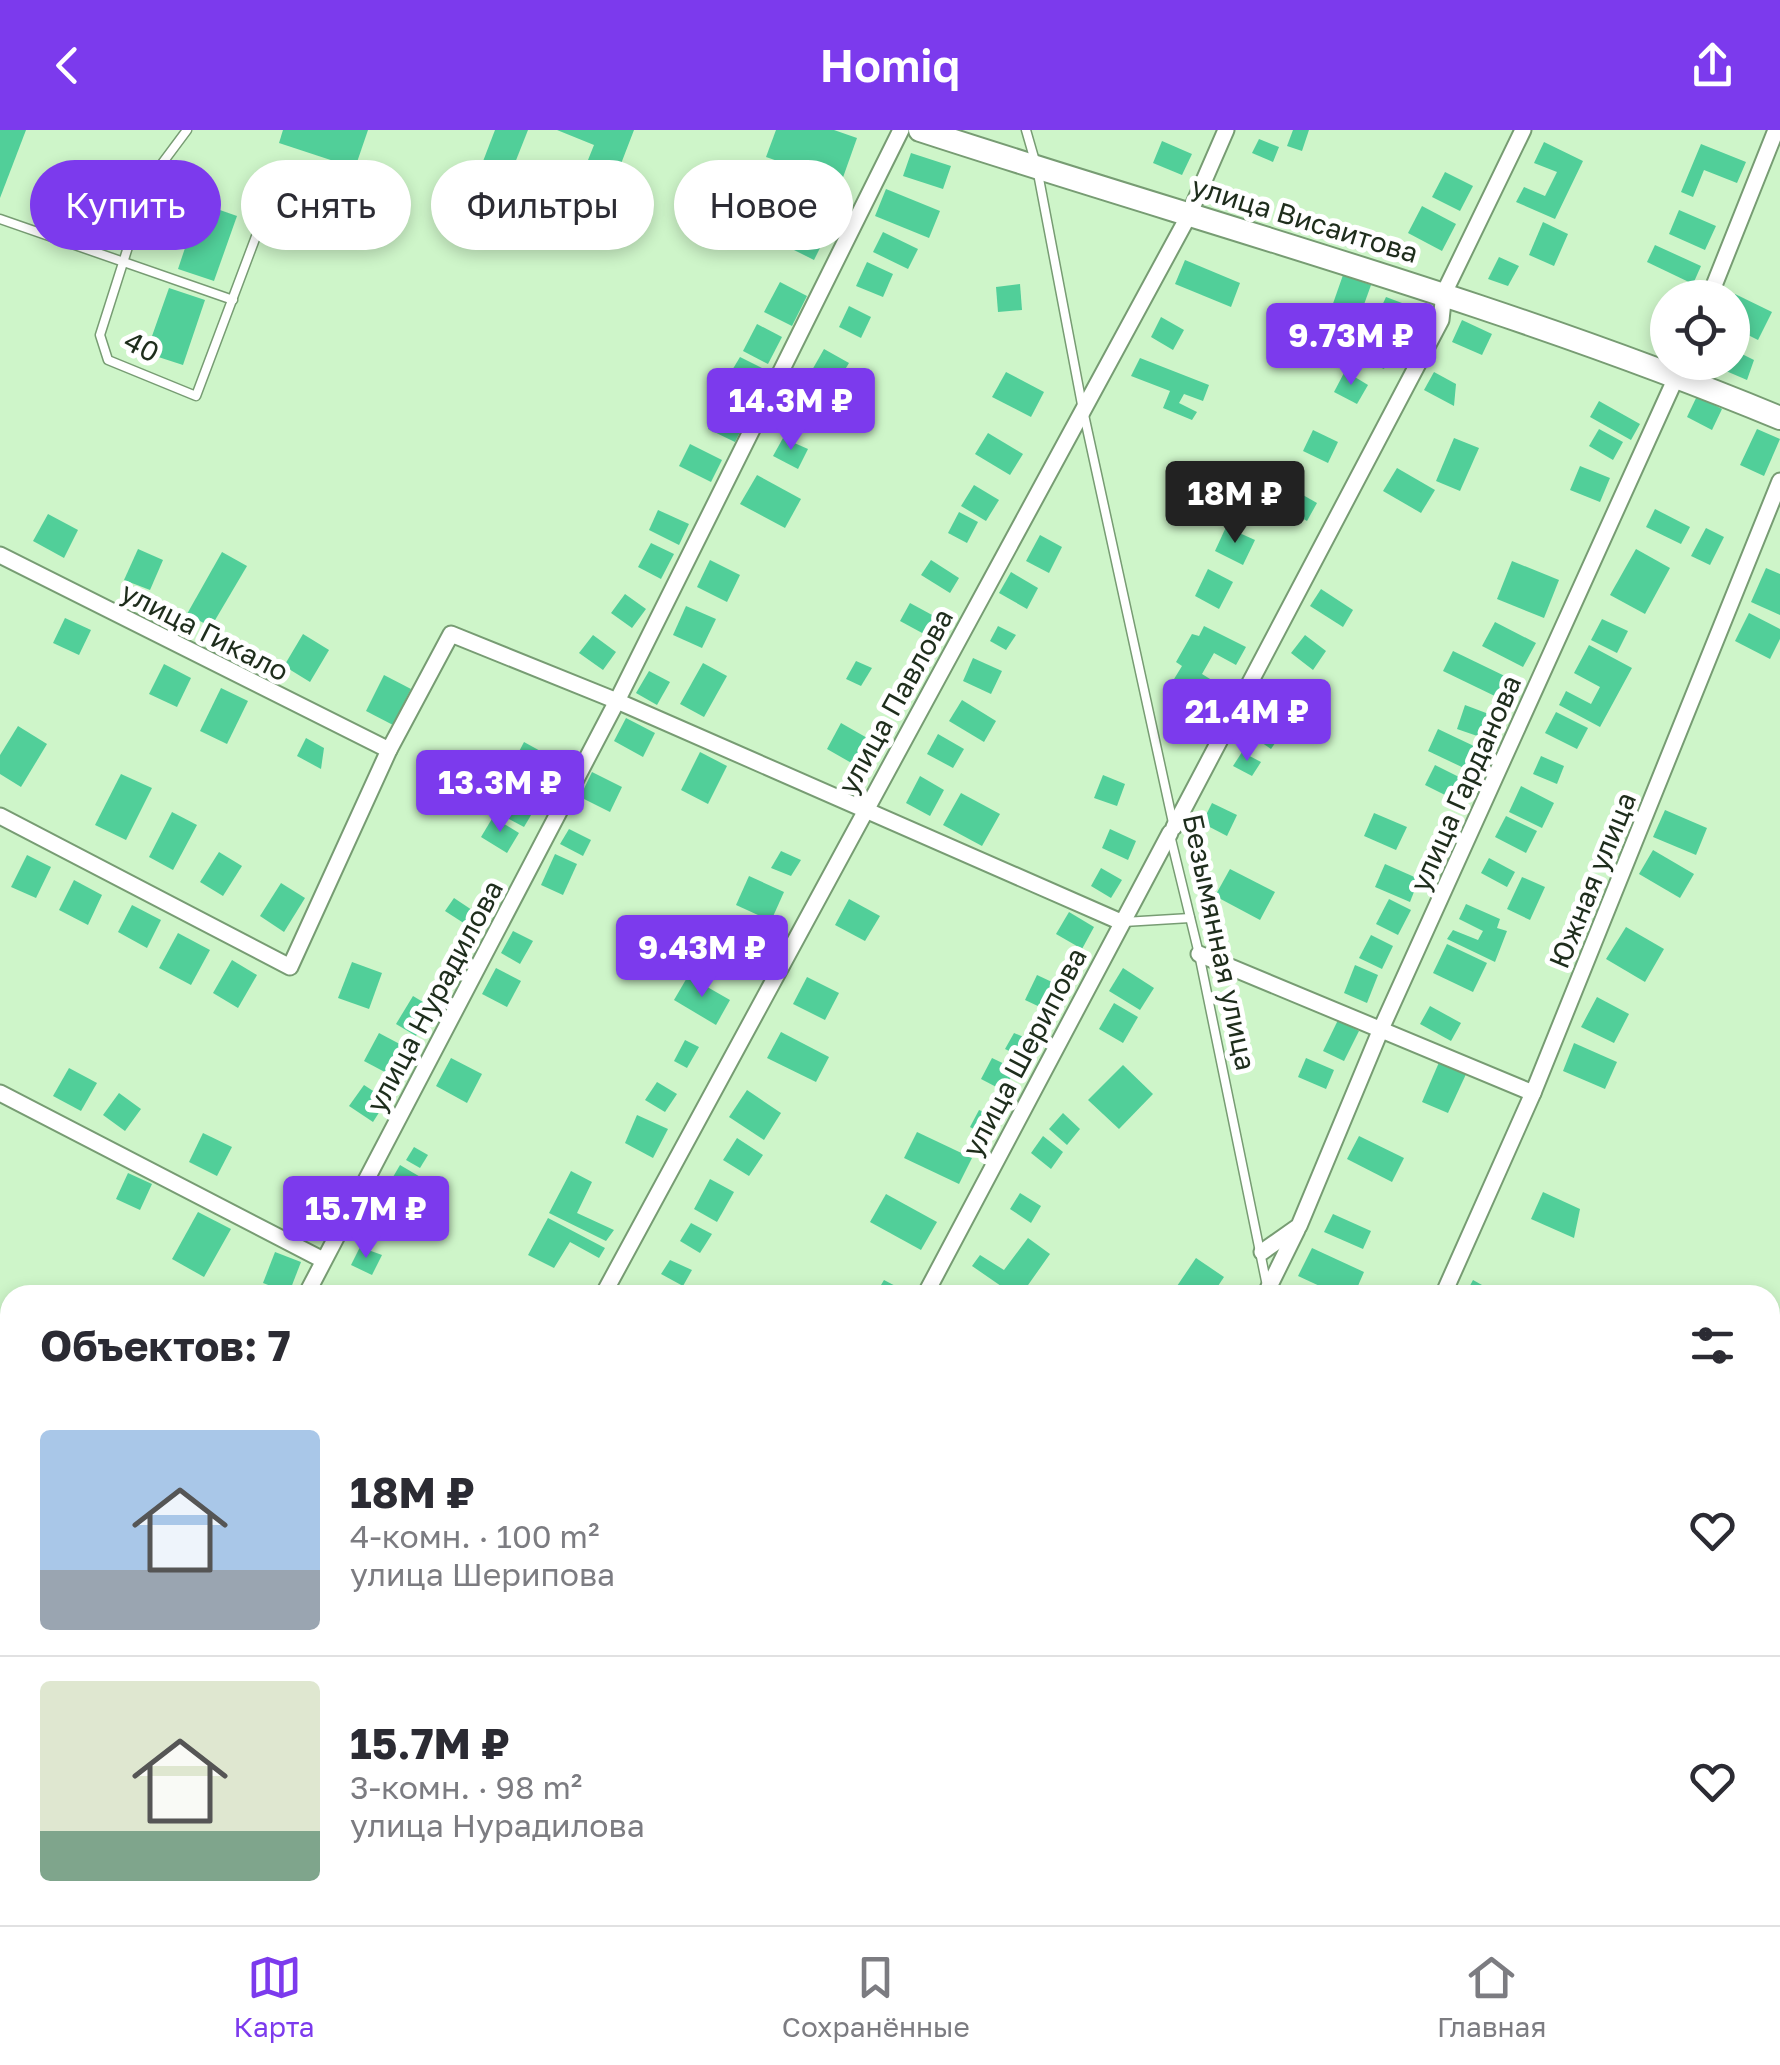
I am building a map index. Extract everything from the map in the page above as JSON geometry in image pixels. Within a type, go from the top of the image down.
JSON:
[{"type":"street","name":"улица Нурадилова","points":[[311,1285],[617,701],[901,130]]},
{"type":"street","name":"улица Висаитова","points":[[920,130],[1650,359]]},
{"type":"street","name":"улица Павлова","points":[[609,1285],[1189,214],[1226,130]]},
{"type":"street","name":"улица Шерипова","points":[[930,1285],[1441,320],[1444,293],[1523,130]]},
{"type":"street","points":[[1716,280],[1776,130]]},
{"type":"street","name":"улица Гарданова","points":[[1271,1285],[1381,1030],[1675,380]]},
{"type":"street","name":"улица Висаитова","points":[[1702,380],[1780,418]]},
{"type":"street","name":"Южная улица","points":[[1447,1285],[1533,1093],[1780,481]]},
{"type":"street","name":"улица Гикало","points":[[0,555],[389,750]]},
{"type":"street","points":[[0,816],[290,967],[389,750],[452,634],[617,701],[1120,922]]},
{"type":"street","points":[[1199,954],[1533,1093]]},
{"type":"street","points":[[0,1092],[322,1260]]},
{"type":"street","points":[[1262,1252],[1298,1226]]},
{"type":"lane","name":"40","points":[[186,130],[149,181],[100,334],[108,360],[196,396],[251,250]]},
{"type":"lane","name":"Безымянная улица","points":[[1026,130],[1037,168],[1083,410],[1266,1285]]},
{"type":"lane","points":[[0,219],[232,300]]},
{"type":"lane","points":[[1120,922],[1190,918]]},
{"type":"building","points":[[0,130],[26,130],[0,198]]},
{"type":"building","points":[[283,130],[368,130],[358,160],[331,160],[279,143]]},
{"type":"building","points":[[495,130],[528,130],[516,160],[484,160]]},
{"type":"building","points":[[557,130],[634,130],[622,160],[588,160],[594,145]]},
{"type":"building","points":[[776,130],[834,130],[857,138],[849,160],[766,157]]},
{"type":"building","points":[[1293,130],[1309,130],[1302,151],[1287,146]]},
{"type":"building","points":[[1259,139],[1279,147],[1273,162],[1252,153]]},
{"type":"building","points":[[1162,141],[1192,154],[1182,175],[1153,163]]},
{"type":"building","points":[[1544,142],[1583,161],[1555,219],[1516,202],[1524,187],[1545,196],[1557,172],[1534,163]]},
{"type":"building","points":[[1701,144],[1746,162],[1737,183],[1704,170],[1693,197],[1681,192]]},
{"type":"building","points":[[911,153],[951,166],[943,189],[903,176]]},
{"type":"building","points":[[1445,172],[1473,186],[1460,211],[1432,197]]},
{"type":"building","points":[[886,189],[940,211],[929,238],[875,216]]},
{"type":"building","points":[[1422,206],[1456,224],[1442,251],[1408,233]]},
{"type":"building","points":[[221,210],[237,216],[214,281],[178,269],[184,250],[221,250]]},
{"type":"building","points":[[1679,210],[1716,226],[1705,250],[1669,234]]},
{"type":"building","points":[[1543,222],[1568,234],[1554,266],[1529,255]]},
{"type":"building","points":[[883,232],[918,249],[908,269],[873,252]]},
{"type":"building","points":[[1655,245],[1701,266],[1695,280],[1685,280],[1647,262]]},
{"type":"building","points":[[794,250],[819,250],[814,260]]},
{"type":"building","points":[[1499,257],[1519,266],[1508,286],[1488,279]]},
{"type":"building","points":[[1185,260],[1240,283],[1231,307],[1175,284]]},
{"type":"building","points":[[867,262],[893,274],[883,297],[856,286]]},
{"type":"building","points":[[1343,275],[1371,285],[1357,324],[1329,315]]},
{"type":"building","points":[[780,282],[807,296],[792,326],[764,312]]},
{"type":"building","points":[[1020,284],[1022,310],[998,312],[996,287]]},
{"type":"building","points":[[169,288],[205,300],[183,365],[146,353]]},
{"type":"building","points":[[1386,297],[1418,309],[1411,326],[1379,312]]},
{"type":"building","points":[[1750,301],[1772,312],[1758,340],[1750,336]]},
{"type":"building","points":[[849,306],[871,317],[861,338],[839,327]]},
{"type":"building","points":[[1161,317],[1184,330],[1173,350],[1151,337]]},
{"type":"building","points":[[1462,320],[1492,334],[1482,355],[1452,342]]},
{"type":"building","points":[[757,324],[782,337],[768,364],[743,351]]},
{"type":"building","points":[[1373,337],[1394,346],[1384,369],[1363,360]]},
{"type":"building","points":[[824,349],[849,363],[835,386],[811,372]]},
{"type":"building","points":[[740,357],[766,370],[758,385],[731,372]]},
{"type":"building","points":[[1140,358],[1209,385],[1203,401],[1184,394],[1179,403],[1197,412],[1192,420],[1163,408],[1170,391],[1131,376]]},
{"type":"building","points":[[1345,371],[1368,385],[1357,404],[1334,392]]},
{"type":"building","points":[[1006,372],[1044,392],[1031,417],[992,397]]},
{"type":"building","points":[[1434,372],[1456,384],[1454,406],[1424,390]]},
{"type":"building","points":[[804,394],[826,405],[817,424],[794,413]]},
{"type":"building","points":[[1697,396],[1722,409],[1712,430],[1687,417]]},
{"type":"building","points":[[1599,401],[1640,424],[1631,440],[1590,417]]},
{"type":"building","points":[[720,405],[747,418],[735,442],[708,429]]},
{"type":"building","points":[[1599,429],[1623,442],[1613,460],[1589,446]]},
{"type":"building","points":[[1757,429],[1780,439],[1764,476],[1740,465]]},
{"type":"building","points":[[1313,430],[1338,442],[1328,463],[1303,451]]},
{"type":"building","points":[[988,433],[1023,454],[1010,475],[975,454]]},
{"type":"building","points":[[783,438],[808,449],[798,469],[773,456]]},
{"type":"building","points":[[1454,438],[1479,448],[1460,491],[1436,481]]},
{"type":"building","points":[[690,444],[722,460],[711,482],[679,466]]},
{"type":"building","points":[[1580,466],[1610,478],[1600,502],[1570,490]]},
{"type":"building","points":[[1397,468],[1435,490],[1421,513],[1383,491]]},
{"type":"building","points":[[757,475],[801,499],[785,528],[740,504]]},
{"type":"building","points":[[1273,478],[1317,503],[1307,521],[1263,496]]},
{"type":"building","points":[[974,485],[999,500],[986,521],[961,506]]},
{"type":"building","points":[[1655,509],[1690,527],[1681,544],[1646,527]]},
{"type":"building","points":[[658,510],[689,524],[679,545],[649,530]]},
{"type":"building","points":[[959,512],[978,522],[967,543],[948,533]]},
{"type":"building","points":[[48,514],[78,530],[64,558],[33,541]]},
{"type":"building","points":[[1226,527],[1255,540],[1243,565],[1215,551]]},
{"type":"building","points":[[1706,528],[1724,537],[1710,565],[1691,556]]},
{"type":"building","points":[[1040,535],[1062,547],[1049,573],[1026,561]]},
{"type":"building","points":[[651,543],[674,554],[661,579],[638,567]]},
{"type":"building","points":[[138,549],[163,560],[150,590],[124,580]]},
{"type":"building","points":[[1636,549],[1670,568],[1645,614],[1610,595]]},
{"type":"building","points":[[222,552],[247,566],[211,627],[187,614]]},
{"type":"building","points":[[710,560],[740,575],[727,602],[697,587]]},
{"type":"building","points":[[931,560],[959,578],[950,593],[921,575]]},
{"type":"building","points":[[1512,561],[1559,580],[1544,618],[1497,599]]},
{"type":"building","points":[[1766,568],[1780,574],[1780,615],[1751,602]]},
{"type":"building","points":[[1208,569],[1233,582],[1219,609],[1195,596]]},
{"type":"building","points":[[1011,572],[1038,588],[1027,609],[999,593]]},
{"type":"building","points":[[1321,589],[1353,610],[1343,627],[1310,606]]},
{"type":"building","points":[[625,594],[646,609],[632,628],[611,613]]},
{"type":"building","points":[[910,603],[934,616],[924,634],[900,621]]},
{"type":"building","points":[[686,606],[716,619],[702,648],[673,635]]},
{"type":"building","points":[[1749,613],[1780,629],[1780,639],[1770,659],[1735,641]]},
{"type":"building","points":[[65,618],[91,630],[79,655],[53,643]]},
{"type":"building","points":[[1602,619],[1628,631],[1617,653],[1591,640]]},
{"type":"building","points":[[1495,622],[1536,643],[1523,667],[1482,646]]},
{"type":"building","points":[[998,626],[1016,635],[1006,650],[990,641]]},
{"type":"building","points":[[1204,626],[1246,647],[1236,665],[1214,653],[1202,674],[1223,687],[1209,708],[1171,684],[1182,666],[1176,662],[1192,634],[1199,636]]},
{"type":"building","points":[[303,634],[329,650],[310,682],[284,666]]},
{"type":"building","points":[[593,635],[616,652],[603,670],[579,653]]},
{"type":"building","points":[[1305,635],[1326,651],[1313,670],[1291,653]]},
{"type":"building","points":[[1589,645],[1632,668],[1600,727],[1559,705],[1566,691],[1591,704],[1600,687],[1574,673]]},
{"type":"building","points":[[1453,651],[1511,679],[1501,699],[1443,671]]},
{"type":"building","points":[[973,658],[1002,671],[991,694],[963,681]]},
{"type":"building","points":[[856,661],[872,668],[861,686],[846,679]]},
{"type":"building","points":[[703,663],[727,676],[704,717],[680,704]]},
{"type":"building","points":[[164,664],[191,678],[177,707],[149,694]]},
{"type":"building","points":[[649,671],[670,682],[657,705],[636,693]]},
{"type":"building","points":[[384,675],[411,689],[393,725],[366,711]]},
{"type":"building","points":[[221,688],[248,701],[227,744],[200,731]]},
{"type":"building","points":[[962,700],[996,721],[984,742],[949,721]]},
{"type":"building","points":[[1465,705],[1494,716],[1486,739],[1457,729]]},
{"type":"building","points":[[1254,710],[1284,730],[1271,749],[1242,729]]},
{"type":"building","points":[[1556,712],[1588,728],[1577,749],[1545,733]]},
{"type":"building","points":[[626,718],[655,733],[643,757],[614,741]]},
{"type":"building","points":[[841,723],[869,739],[855,765],[827,749]]},
{"type":"building","points":[[18,726],[47,744],[21,787],[0,774],[0,755]]},
{"type":"building","points":[[1438,729],[1476,747],[1466,769],[1428,751]]},
{"type":"building","points":[[938,734],[964,749],[953,768],[927,754]]},
{"type":"building","points":[[306,738],[324,748],[321,769],[297,756]]},
{"type":"building","points":[[524,742],[562,763],[549,787],[511,767]]},
{"type":"building","points":[[700,752],[727,766],[708,804],[681,790]]},
{"type":"building","points":[[1242,752],[1261,762],[1252,776],[1233,766]]},
{"type":"building","points":[[1541,756],[1564,766],[1557,784],[1533,774]]},
{"type":"building","points":[[1435,765],[1461,778],[1451,798],[1425,785]]},
{"type":"building","points":[[592,772],[622,787],[610,812],[580,797]]},
{"type":"building","points":[[121,774],[152,788],[126,840],[95,825]]},
{"type":"building","points":[[1103,775],[1125,784],[1117,806],[1094,798]]},
{"type":"building","points":[[920,776],[944,790],[930,816],[906,803]]},
{"type":"building","points":[[498,777],[540,800],[524,827],[483,805]]},
{"type":"building","points":[[1521,786],[1554,803],[1542,828],[1509,812]]},
{"type":"building","points":[[961,793],[1000,814],[982,846],[943,825]]},
{"type":"building","points":[[1212,803],[1237,815],[1227,836],[1202,823]]},
{"type":"building","points":[[1665,810],[1707,828],[1696,855],[1653,837]]},
{"type":"building","points":[[172,812],[197,825],[173,870],[149,857]]},
{"type":"building","points":[[1374,813],[1407,827],[1396,850],[1364,836]]},
{"type":"building","points":[[1506,816],[1537,831],[1526,853],[1495,837]]},
{"type":"building","points":[[493,817],[519,833],[507,853],[481,837]]},
{"type":"building","points":[[569,829],[591,840],[583,856],[560,844]]},
{"type":"building","points":[[1110,829],[1136,841],[1128,860],[1102,848]]},
{"type":"building","points":[[1653,850],[1694,874],[1680,898],[1639,874]]},
{"type":"building","points":[[781,851],[801,860],[791,876],[771,868]]},
{"type":"building","points":[[219,852],[242,866],[223,896],[200,882]]},
{"type":"building","points":[[555,854],[577,864],[563,895],[541,885]]},
{"type":"building","points":[[27,855],[51,867],[36,898],[11,887]]},
{"type":"building","points":[[1489,858],[1515,872],[1507,887],[1481,873]]},
{"type":"building","points":[[1385,864],[1419,879],[1410,902],[1375,887]]},
{"type":"building","points":[[1101,868],[1122,880],[1111,898],[1091,886]]},
{"type":"building","points":[[1230,869],[1275,892],[1260,920],[1215,896]]},
{"type":"building","points":[[749,876],[784,892],[771,921],[736,905]]},
{"type":"building","points":[[1522,877],[1545,887],[1530,920],[1507,909]]},
{"type":"building","points":[[74,880],[102,895],[88,925],[59,910]]},
{"type":"building","points":[[281,883],[305,898],[284,932],[260,916]]},
{"type":"building","points":[[454,898],[484,918],[476,931],[445,911]]},
{"type":"building","points":[[849,899],[880,916],[865,941],[835,925]]},
{"type":"building","points":[[1389,899],[1411,910],[1398,935],[1376,924]]},
{"type":"building","points":[[1466,904],[1500,919],[1497,928],[1507,931],[1495,962],[1447,939],[1453,930],[1478,940],[1483,931],[1459,919]]},
{"type":"building","points":[[132,905],[161,920],[147,948],[118,932]]},
{"type":"building","points":[[1069,912],[1094,927],[1082,949],[1056,934]]},
{"type":"building","points":[[699,916],[729,932],[709,969],[679,954]]},
{"type":"building","points":[[1626,927],[1664,949],[1645,982],[1606,959]]},
{"type":"building","points":[[513,931],[533,941],[520,964],[501,953]]},
{"type":"building","points":[[178,933],[210,950],[191,985],[159,968]]},
{"type":"building","points":[[1371,935],[1393,946],[1382,969],[1359,958]]},
{"type":"building","points":[[1447,944],[1487,963],[1473,992],[1433,973]]},
{"type":"building","points":[[232,960],[257,975],[238,1008],[213,993]]},
{"type":"building","points":[[352,962],[382,973],[369,1009],[338,998]]},
{"type":"building","points":[[1355,965],[1378,975],[1367,1003],[1344,993]]},
{"type":"building","points":[[496,968],[521,981],[507,1007],[482,994]]},
{"type":"building","points":[[1123,968],[1154,988],[1140,1010],[1109,991]]},
{"type":"building","points":[[1037,975],[1067,989],[1055,1014],[1025,1000]]},
{"type":"building","points":[[688,976],[730,1000],[716,1025],[674,1000]]},
{"type":"building","points":[[807,977],[839,993],[825,1020],[793,1004]]},
{"type":"building","points":[[413,996],[433,1008],[416,1036],[396,1024]]},
{"type":"building","points":[[1597,997],[1629,1014],[1614,1043],[1581,1027]]},
{"type":"building","points":[[1114,1003],[1138,1017],[1123,1043],[1099,1029]]},
{"type":"building","points":[[1430,1006],[1461,1023],[1451,1041],[1420,1024]]},
{"type":"building","points":[[1338,1020],[1359,1031],[1344,1061],[1323,1051]]},
{"type":"building","points":[[781,1032],[829,1057],[816,1082],[767,1058]]},
{"type":"building","points":[[379,1033],[411,1050],[396,1078],[364,1061]]},
{"type":"building","points":[[1014,1033],[1033,1041],[1024,1058],[1005,1049]]},
{"type":"building","points":[[685,1040],[699,1047],[687,1068],[674,1061]]},
{"type":"building","points":[[1574,1043],[1617,1062],[1605,1089],[1563,1071]]},
{"type":"building","points":[[451,1058],[482,1074],[467,1103],[436,1086]]},
{"type":"building","points":[[992,1058],[1015,1069],[1004,1091],[981,1079]]},
{"type":"building","points":[[1306,1058],[1334,1070],[1326,1089],[1298,1077]]},
{"type":"building","points":[[1440,1060],[1467,1072],[1448,1113],[1422,1102]]},
{"type":"building","points":[[1123,1065],[1153,1094],[1119,1129],[1088,1100]]},
{"type":"building","points":[[69,1068],[97,1083],[81,1111],[53,1096]]},
{"type":"building","points":[[657,1082],[677,1094],[665,1112],[645,1100]]},
{"type":"building","points":[[364,1085],[387,1100],[373,1122],[349,1106]]},
{"type":"building","points":[[747,1090],[781,1113],[764,1140],[729,1117]]},
{"type":"building","points":[[119,1093],[141,1109],[125,1131],[103,1115]]},
{"type":"building","points":[[979,1110],[996,1117],[986,1136],[970,1127]]},
{"type":"building","points":[[1063,1113],[1080,1129],[1067,1145],[1049,1129]]},
{"type":"building","points":[[637,1115],[668,1129],[653,1158],[625,1143]]},
{"type":"building","points":[[917,1132],[972,1158],[959,1184],[904,1158]]},
{"type":"building","points":[[203,1133],[232,1147],[217,1176],[189,1162]]},
{"type":"building","points":[[1043,1136],[1063,1152],[1051,1169],[1031,1153]]},
{"type":"building","points":[[1359,1136],[1404,1158],[1392,1182],[1347,1159]]},
{"type":"building","points":[[737,1138],[763,1155],[749,1176],[723,1160]]},
{"type":"building","points":[[414,1147],[428,1155],[420,1168],[406,1160]]},
{"type":"building","points":[[400,1165],[434,1185],[420,1209],[386,1189]]},
{"type":"building","points":[[571,1171],[592,1182],[577,1213],[614,1230],[606,1241],[549,1213]]},
{"type":"building","points":[[128,1173],[152,1184],[140,1210],[116,1199]]},
{"type":"building","points":[[710,1179],[734,1192],[717,1222],[694,1209]]},
{"type":"building","points":[[313,1192],[333,1201],[322,1221],[302,1210]]},
{"type":"building","points":[[1543,1192],[1580,1209],[1574,1238],[1531,1219]]},
{"type":"building","points":[[1020,1193],[1041,1206],[1031,1223],[1010,1209]]},
{"type":"building","points":[[886,1194],[937,1222],[921,1250],[870,1222]]},
{"type":"building","points":[[198,1212],[231,1229],[204,1277],[172,1259]]},
{"type":"building","points":[[1333,1214],[1371,1231],[1363,1249],[1324,1232]]},
{"type":"building","points":[[548,1218],[605,1248],[599,1258],[570,1242],[554,1268],[528,1255]]},
{"type":"building","points":[[691,1223],[712,1234],[700,1253],[680,1241]]},
{"type":"building","points":[[1028,1238],[1050,1254],[1028,1285],[1000,1285],[972,1266],[980,1255],[1004,1270]]},
{"type":"building","points":[[360,1247],[382,1255],[372,1275],[351,1265]]},
{"type":"building","points":[[1312,1248],[1364,1272],[1358,1285],[1317,1285],[1298,1276]]},
{"type":"building","points":[[275,1252],[301,1262],[292,1285],[263,1283]]},
{"type":"building","points":[[1196,1258],[1224,1277],[1219,1285],[1178,1285]]},
{"type":"building","points":[[670,1260],[692,1270],[684,1285],[661,1274]]}]
